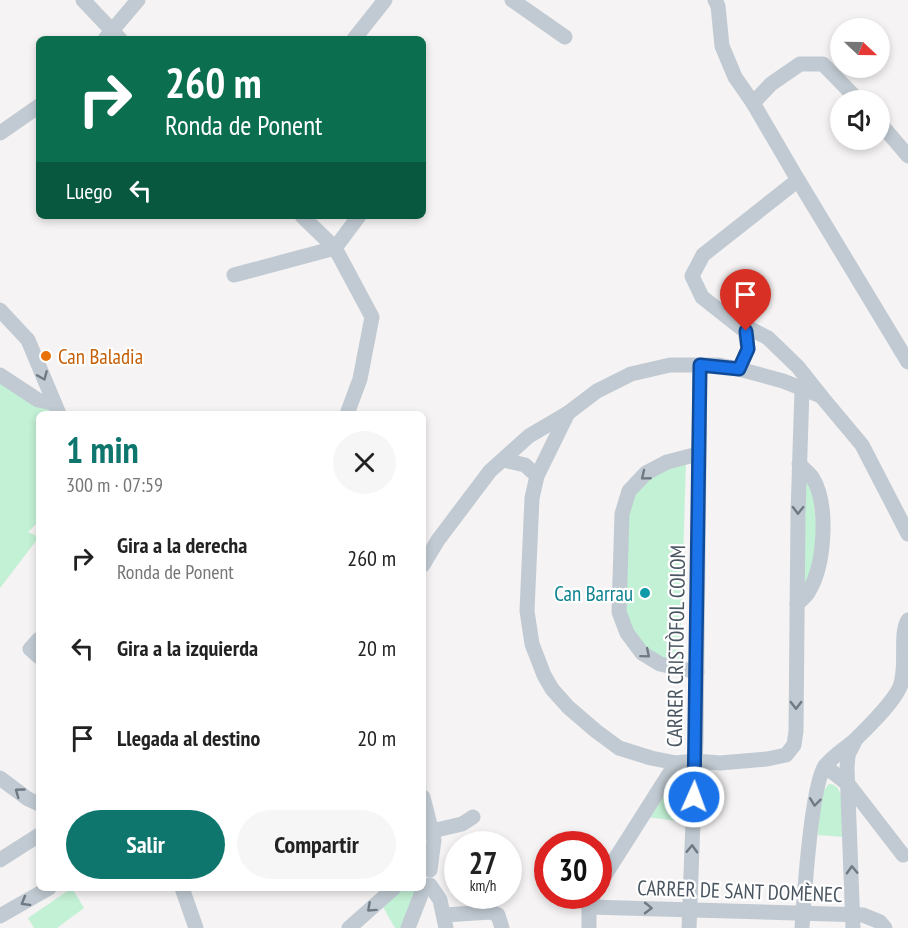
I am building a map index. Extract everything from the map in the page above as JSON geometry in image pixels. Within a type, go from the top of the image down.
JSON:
[{"type":"street","points":[[83,0],[112,36],[138,0]]},
{"type":"street","points":[[356,36],[385,0]]},
{"type":"street","points":[[512,0],[565,37]]},
{"type":"street","points":[[715,0],[722,46],[735,77],[753,103],[908,362]]},
{"type":"street","points":[[753,103],[771,84],[800,64],[823,64],[848,90]]},
{"type":"street","points":[[0,133],[36,108]]},
{"type":"street","points":[[890,135],[908,156]]},
{"type":"street","points":[[739,369],[748,349],[746,331],[702,297],[692,276],[703,255],[798,180]]},
{"type":"street","points":[[305,219],[335,248],[372,317],[360,379],[348,411]]},
{"type":"street","points":[[234,275],[335,248],[358,219]]},
{"type":"street","points":[[0,310],[28,340],[57,408]]},
{"type":"street","points":[[732,319],[768,338],[798,367],[862,445],[908,534]]},
{"type":"street","points":[[426,560],[438,540],[490,471],[529,436],[568,413],[597,391],[631,374],[670,365],[739,369],[821,396]]},
{"type":"street","name":"CARRER CRISTÒFOL COLOM","points":[[689,928],[697,672],[700,365]]},
{"type":"street","points":[[0,375],[38,400],[57,408]]},
{"type":"street","points":[[568,413],[537,476],[532,498],[527,611],[532,644],[552,689],[568,707],[620,748],[676,763],[695,761],[720,763],[767,759],[786,755],[794,745],[796,731],[802,388]]},
{"type":"street","points":[[697,672],[660,664],[642,653],[627,633],[619,612],[619,592],[622,514],[629,491],[646,473],[667,462],[698,454]]},
{"type":"street","points":[[504,460],[525,465],[537,476]]},
{"type":"street","points":[[797,604],[809,592],[820,563],[822,534],[822,501],[812,478],[799,464]]},
{"type":"street","points":[[803,920],[820,776],[825,766],[856,738],[894,697],[901,684],[906,655],[905,625],[908,620]]},
{"type":"street","points":[[36,642],[30,649],[36,654]]},
{"type":"street","points":[[853,922],[848,755],[856,738]]},
{"type":"street","points":[[612,864],[676,763]]},
{"type":"street","points":[[825,766],[849,785],[903,855]]},
{"type":"street","points":[[0,778],[36,803]]},
{"type":"street","points":[[426,808],[434,849],[426,879],[440,900],[445,921],[491,912],[498,915],[502,928]]},
{"type":"street","points":[[432,831],[462,824],[473,817]]},
{"type":"street","points":[[0,860],[36,838]]},
{"type":"street","points":[[0,916],[45,891]]},
{"type":"street","points":[[183,891],[192,926]]},
{"type":"street","points":[[349,928],[391,891]]},
{"type":"street","points":[[408,928],[422,891]]},
{"type":"street","name":"CARRER DE SANT DOMÈNEC","points":[[612,903],[803,920],[853,922],[871,917],[885,928]]},
{"type":"street","points":[[589,928],[590,909]]},
{"type":"green space","points":[[0,381],[53,411],[36,411],[36,524],[28,532],[36,536],[36,541],[0,588]]},
{"type":"green space","points":[[686,461],[680,660],[668,661],[642,649],[624,611],[626,514],[634,493],[650,475]]},
{"type":"green space","points":[[800,467],[812,478],[819,563],[798,602]]},
{"type":"green space","points":[[675,776],[684,777],[684,822],[647,817]]},
{"type":"green space","points":[[829,784],[835,785],[841,797],[844,837],[818,835],[822,795]]},
{"type":"green space","points":[[68,891],[74,891],[84,908],[57,928],[34,928],[28,918]]},
{"type":"green space","points":[[401,891],[421,891],[407,928],[395,928],[383,907]]},
{"type":"place","name":"Can Baladia","points":[[46,356]]},
{"type":"place","name":"Can Barrau","points":[[645,593]]},
{"type":"route","points":[[694,797],[700,365],[739,369],[748,349],[746,331]]}]
